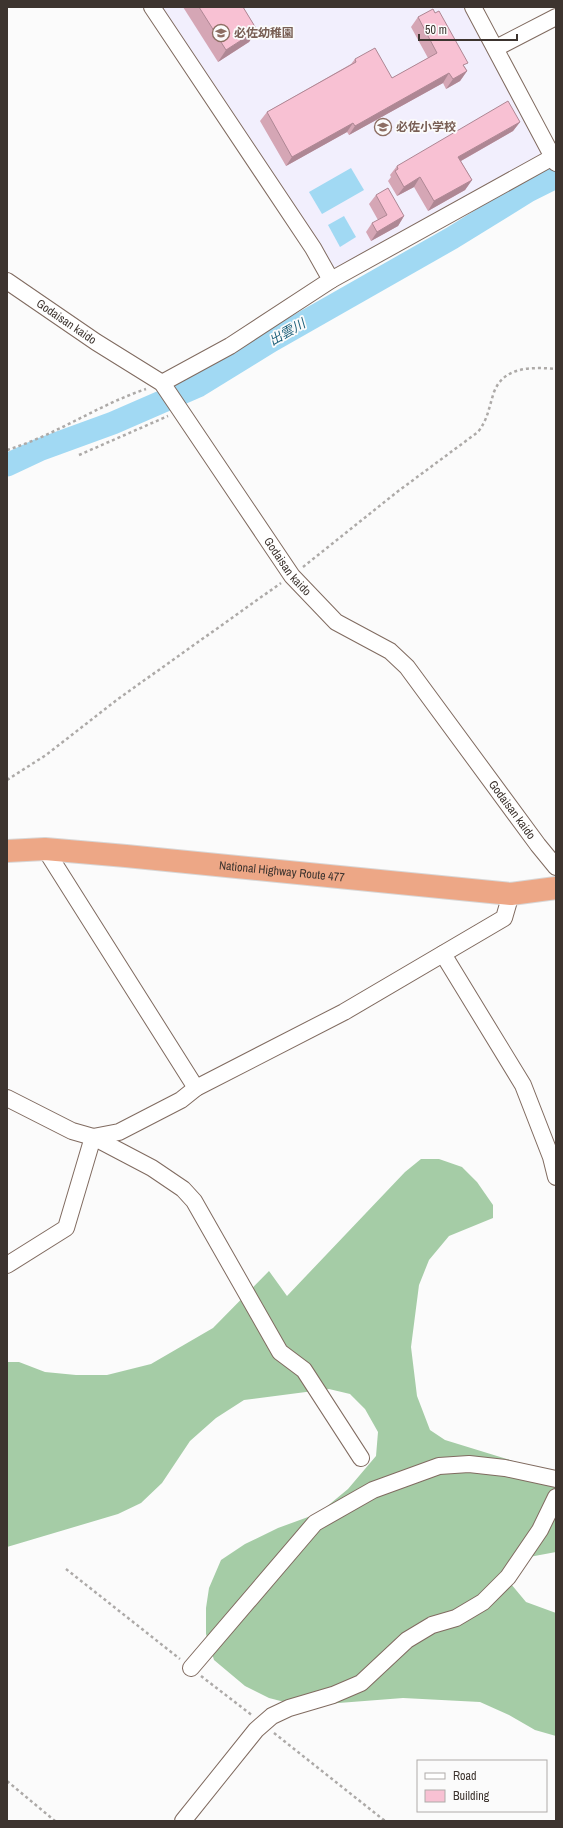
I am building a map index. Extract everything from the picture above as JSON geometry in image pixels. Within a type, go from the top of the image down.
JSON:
[{"type":"highway","name":"National Highway Route 477","points":[[7,851],[45,849],[511,894],[556,888]]},
{"type":"street","points":[[152,7],[308,242],[331,280]]},
{"type":"street","points":[[164,387],[331,280],[554,160],[473,7]]},
{"type":"street","points":[[496,48],[556,17]]},
{"type":"street","name":"Godaisan kaido","points":[[7,281],[164,387],[292,576],[336,622],[390,651],[407,667],[538,845],[556,867]]},
{"type":"street","points":[[45,849],[196,1088]]},
{"type":"street","points":[[93,1137],[119,1132],[181,1100],[196,1088],[344,1012],[504,918],[511,894]]},
{"type":"street","points":[[443,954],[523,1085],[551,1157],[556,1177]]},
{"type":"street","points":[[7,1098],[59,1125],[93,1137],[152,1168],[183,1189],[194,1201],[280,1352],[304,1370],[361,1458]]},
{"type":"street","points":[[7,1265],[66,1228],[93,1137]]},
{"type":"street","points":[[191,1668],[315,1523],[374,1490],[439,1466],[469,1464],[505,1468],[556,1479]]},
{"type":"street","points":[[183,1821],[256,1730],[263,1724],[289,1708],[333,1695],[361,1683],[407,1640],[432,1625],[456,1618],[483,1602],[508,1577],[540,1530],[556,1497]]},
{"type":"path","points":[[7,780],[46,755],[118,699],[292,576],[397,492],[478,432],[485,423],[494,392],[502,377],[514,372],[536,368],[556,369]]},
{"type":"path","points":[[7,450],[32,442],[106,405],[164,387]]},
{"type":"path","points":[[79,455],[179,410]]},
{"type":"path","points":[[66,1569],[385,1821]]},
{"type":"path","points":[[7,1781],[55,1821]]},
{"type":"shaded area","name":"必佐小学校","points":[[158,7],[463,7],[544,153],[544,157],[332,271]]},
{"type":"green space","points":[[421,1159],[439,1159],[462,1167],[477,1182],[493,1205],[493,1218],[449,1236],[429,1260],[419,1285],[411,1347],[417,1396],[430,1430],[445,1440],[536,1468],[556,1476],[556,1552],[513,1560],[511,1584],[526,1602],[556,1613],[556,1736],[535,1730],[509,1715],[480,1702],[403,1698],[300,1706],[269,1698],[245,1686],[214,1660],[206,1634],[206,1608],[209,1588],[221,1560],[245,1544],[278,1528],[319,1513],[348,1489],[376,1456],[378,1432],[365,1409],[350,1394],[329,1389],[244,1400],[216,1418],[190,1441],[162,1483],[141,1503],[118,1514],[7,1547],[7,1362],[19,1362],[45,1372],[76,1375],[107,1375],[151,1364],[213,1328],[269,1271],[287,1296],[405,1172]]},
{"type":"water","points":[[351,168],[364,190],[322,214],[309,192]]},
{"type":"water","points":[[344,216],[356,237],[340,247],[328,225]]},
{"type":"building","points":[[199,7],[243,7],[257,30],[226,50]]},
{"type":"building","points":[[433,9],[435,13],[439,11],[468,63],[463,65],[467,71],[453,79],[449,73],[355,126],[353,123],[292,157],[267,112],[356,62],[355,59],[375,48],[392,78],[437,53],[418,17]]},
{"type":"building","points":[[508,101],[520,122],[458,157],[472,180],[434,201],[420,177],[404,187],[395,171],[398,169],[397,166]]},
{"type":"building","points":[[388,188],[404,216],[377,232],[372,223],[387,215],[376,195]]},
{"type":"waterway","name":"出雲川","points":[[7,465],[39,450],[113,423],[198,386],[271,341],[452,238],[528,191],[556,177]]},
{"type":"place","name":"必佐幼稚園","points":[[221,33]]},
{"type":"place","name":"必佐小学校","points":[[383,127]]}]
